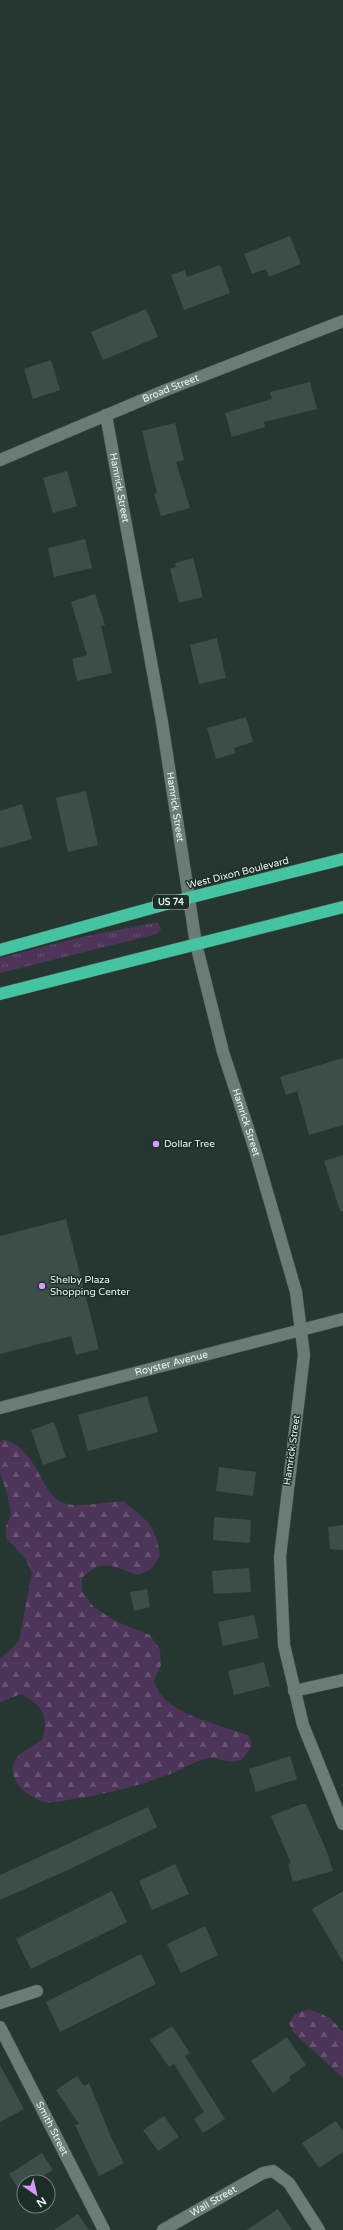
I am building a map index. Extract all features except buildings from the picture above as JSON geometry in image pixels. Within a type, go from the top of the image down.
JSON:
[{"type":"highway","name":"West Dixon Boulevard","points":[[0,950],[188,898],[343,859]]},
{"type":"highway","points":[[0,994],[343,907]]},
{"type":"street","name":"Broad Street","points":[[0,460],[106,415],[343,320]]},
{"type":"street","name":"Hamrick Street","points":[[106,415],[162,722],[196,944],[223,1052],[290,1266],[302,1329],[304,1355],[280,1557],[284,1645],[294,1691],[308,1738],[343,1824]]},
{"type":"street","name":"Royster Avenue","points":[[0,1408],[343,1319]]},
{"type":"street","points":[[294,1691],[343,1680]]},
{"type":"street","points":[[0,2003],[37,1991]]},
{"type":"street","name":"Smith Street","points":[[0,2027],[104,2230]]},
{"type":"street","name":"Wall Street","points":[[163,2230],[263,2173],[273,2171],[289,2183],[319,2230]]},
{"type":"green space","points":[[158,922],[161,929],[157,934],[0,973],[0,958],[77,938]]},
{"type":"green space","points":[[3,1440],[15,1445],[25,1452],[44,1483],[58,1500],[73,1505],[123,1501],[149,1524],[155,1536],[160,1556],[151,1569],[138,1575],[115,1567],[102,1566],[96,1568],[82,1578],[82,1592],[94,1607],[115,1621],[150,1635],[160,1650],[161,1665],[154,1681],[156,1687],[168,1702],[185,1713],[248,1735],[252,1744],[241,1759],[235,1762],[230,1762],[211,1758],[204,1759],[173,1773],[137,1785],[99,1795],[56,1802],[39,1800],[24,1791],[18,1784],[14,1777],[14,1762],[19,1755],[42,1740],[45,1725],[42,1712],[39,1707],[21,1694],[0,1702],[0,1659],[19,1641],[32,1573],[26,1559],[6,1538],[6,1526],[11,1515],[7,1493],[0,1474],[0,1442]]},
{"type":"green space","points":[[309,2009],[330,2018],[343,2032],[343,2078],[294,2033],[289,2023],[295,2014]]},
{"type":"place","name":"Dollar Tree","points":[[156,1144]]},
{"type":"place","name":"Shelby Plaza Shopping Center","points":[[42,1286]]}]
